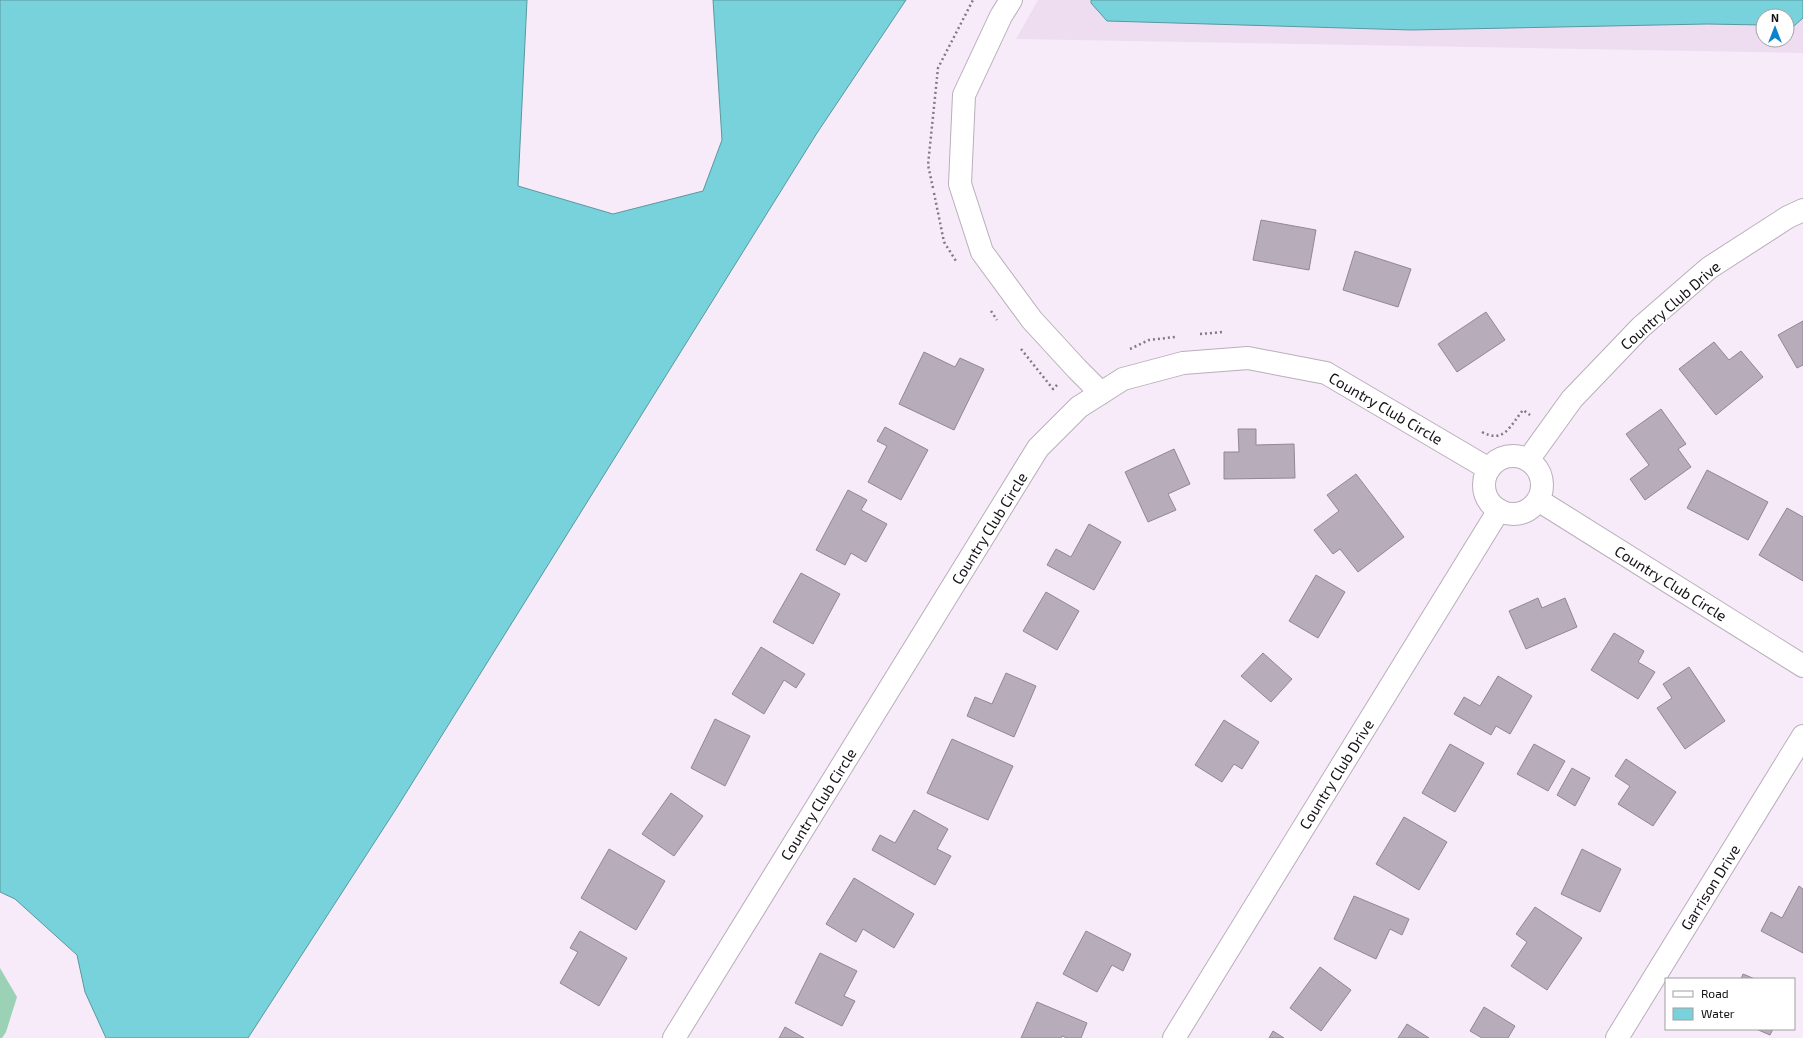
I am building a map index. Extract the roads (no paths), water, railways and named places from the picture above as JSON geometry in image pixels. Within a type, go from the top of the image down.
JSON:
[{"type":"street","points":[[1011,0],[1001,16],[964,96],[960,184],[982,252],[1032,320],[1076,369],[1101,393]]},
{"type":"street","name":"Country Club Drive","points":[[1528,460],[1572,399],[1641,326],[1709,268],[1788,217],[1803,210]]},
{"type":"street","name":"Country Club Circle","points":[[674,1038],[1038,448],[1079,407],[1123,379],[1184,363],[1248,358],[1326,373],[1488,469]]},
{"type":"street","points":[[1506,456],[1516,456],[1528,460],[1539,472],[1542,481],[1542,491],[1538,500],[1532,507],[1523,512],[1514,514],[1504,513],[1489,502],[1485,493],[1484,484],[1488,469],[1498,460],[1506,456]]},
{"type":"street","name":"Country Club Circle","points":[[1538,500],[1803,666]]},
{"type":"street","name":"Country Club Drive","points":[[1174,1038],[1499,510]]},
{"type":"street","name":"Garrison Drive","points":[[1617,1038],[1803,736]]},
{"type":"water","points":[[0,0],[527,0],[518,186],[613,214],[703,191],[722,140],[713,0],[906,0],[817,133],[396,809],[248,1038],[106,1038],[85,992],[77,955],[15,899],[0,892]]},
{"type":"water","points":[[1091,0],[1803,0],[1803,18],[1795,25],[1795,8],[1755,8],[1755,25],[1707,24],[1411,30],[1107,21],[1091,3]]}]
